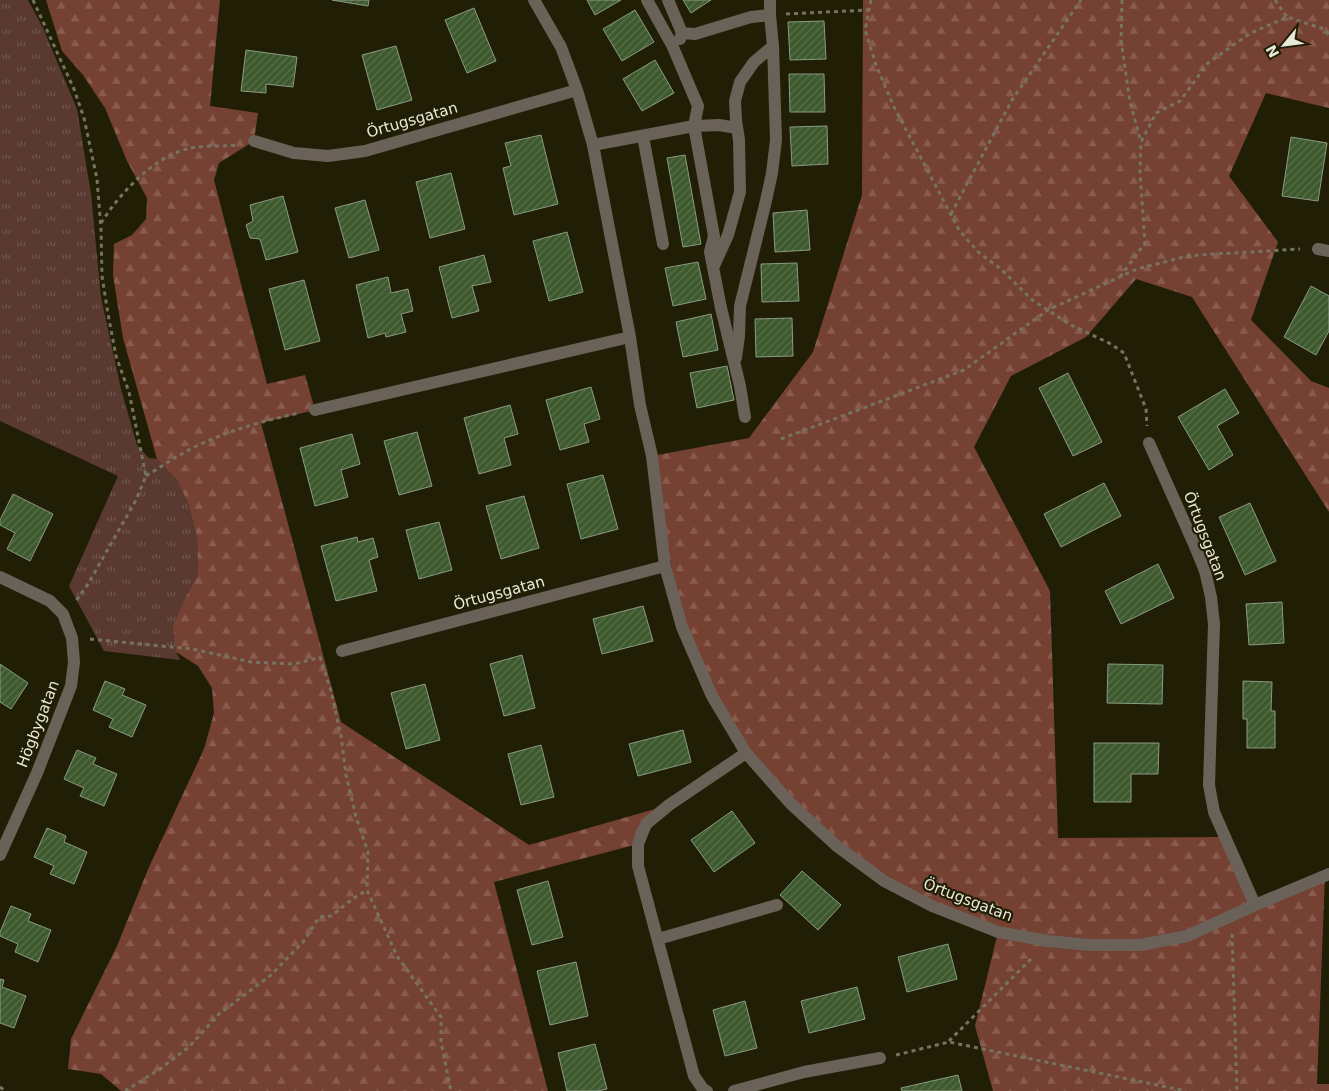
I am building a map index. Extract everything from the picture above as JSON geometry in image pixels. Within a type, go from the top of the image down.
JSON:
[{"type":"street","name":"Örtugsgatan","points":[[534,0],[561,47],[577,90],[593,146],[630,336],[640,405],[652,456],[665,566],[682,627],[712,696],[746,753],[791,804],[838,847],[884,881],[932,906],[998,932],[1048,941],[1090,945],[1141,945],[1187,936],[1329,874]]},
{"type":"street","points":[[647,0],[676,52],[698,106],[694,126],[714,236],[710,252],[735,365],[744,417]]},
{"type":"street","points":[[668,0],[682,33],[676,52]]},
{"type":"street","points":[[735,365],[739,336],[740,306],[766,205],[776,140],[770,0]]},
{"type":"street","points":[[682,33],[695,34],[752,17],[770,15]]},
{"type":"street","points":[[713,268],[728,235],[740,192],[739,140],[735,101],[740,82],[754,62],[773,46]]},
{"type":"street","name":"Örtugsgatan","points":[[254,141],[294,153],[328,156],[365,151],[577,90]]},
{"type":"street","points":[[593,146],[694,126],[719,125],[737,128]]},
{"type":"street","points":[[643,136],[663,244]]},
{"type":"street","points":[[315,410],[630,336]]},
{"type":"street","name":"Örtugsgatan","points":[[1149,443],[1205,571],[1211,597],[1214,624],[1209,785],[1214,812],[1255,905]]},
{"type":"street","name":"Örtugsgatan","points":[[342,651],[665,566]]},
{"type":"street","name":"Högbygatan","points":[[0,577],[50,601],[63,614],[72,638],[74,662],[71,686],[37,773],[0,855]]},
{"type":"street","points":[[707,1091],[703,1089],[694,1076],[638,866],[638,844],[646,824],[670,805],[746,753]]},
{"type":"street","points":[[658,940],[777,905]]},
{"type":"street","points":[[734,1091],[804,1072],[880,1058]]},
{"type":"path","points":[[33,0],[74,89],[84,118],[97,179],[101,223],[102,276],[108,314],[116,356],[129,392],[146,476],[136,500],[88,584],[75,603],[63,614]]},
{"type":"path","points":[[871,0],[865,30],[876,64],[894,107],[959,230],[979,253],[1001,269],[1031,299],[1068,324],[1111,344],[1124,353],[1146,409],[1149,443]]},
{"type":"path","points":[[951,215],[1012,100],[1081,0]]},
{"type":"path","points":[[1120,277],[1145,243],[1140,172],[1141,142],[1130,102],[1120,40],[1122,0]]},
{"type":"path","points":[[1275,0],[1288,17],[1324,29],[1329,34]]},
{"type":"path","points":[[770,15],[868,10]]},
{"type":"path","points":[[1141,142],[1156,113],[1180,102],[1208,63],[1249,34],[1288,17]]},
{"type":"path","points":[[101,223],[109,210],[126,192],[147,170],[161,160],[178,151],[228,146],[254,141]]},
{"type":"path","points":[[781,439],[964,370],[1048,310],[1137,269],[1184,256],[1288,249],[1323,250]]},
{"type":"path","points":[[146,476],[176,457],[211,440],[237,430],[315,410]]},
{"type":"path","points":[[72,638],[192,649],[252,662],[294,664],[322,657],[341,736],[346,775],[356,816],[368,852],[367,890],[397,956],[441,1017],[441,1042],[451,1091]]},
{"type":"path","points":[[125,1091],[160,1070],[189,1047],[219,1014],[271,975],[304,941],[319,917],[331,916],[367,890]]},
{"type":"path","points":[[1232,915],[1237,1091]]},
{"type":"path","points":[[949,1042],[1048,941]]},
{"type":"path","points":[[880,1058],[949,1042],[1186,1091]]},
{"type":"path","points":[[0,1087],[6,1091]]},
{"type":"green space","points":[[0,0],[28,0],[43,28],[77,109],[91,194],[101,297],[121,389],[137,445],[149,458],[157,459],[177,480],[188,503],[197,537],[198,574],[186,596],[176,652],[180,660],[104,651],[69,586],[118,476],[0,421]]},
{"type":"green space","points":[[46,0],[220,0],[210,106],[258,113],[254,141],[219,163],[214,180],[267,384],[305,375],[315,410],[261,423],[341,722],[529,845],[669,805],[638,844],[494,882],[548,1091],[121,1091],[101,1074],[68,1069],[71,1039],[117,946],[149,867],[204,749],[214,713],[212,688],[198,666],[176,652],[173,626],[198,574],[197,537],[188,503],[177,480],[157,459],[123,338],[113,275],[114,244],[132,235],[146,219],[147,198],[127,161],[105,108],[83,75],[62,51]]},
{"type":"green space","points":[[863,0],[1329,0],[1329,108],[1266,93],[1229,176],[1278,242],[1251,320],[1311,381],[1329,388],[1329,512],[1192,297],[1136,279],[1086,337],[1011,376],[974,447],[1050,591],[1058,838],[1225,837],[1255,905],[1325,875],[1317,1084],[1329,1084],[1329,1091],[993,1091],[975,1026],[998,932],[932,906],[838,847],[746,753],[682,627],[652,456],[749,438],[813,352],[862,195]]},
{"type":"building","points":[[332,0],[369,0],[368,6]]},
{"type":"building","points":[[587,0],[621,0],[595,15]]},
{"type":"building","points":[[683,0],[711,0],[691,13]]},
{"type":"building","points":[[474,8],[496,61],[467,73],[445,20]]},
{"type":"building","points":[[635,10],[654,42],[622,61],[603,29]]},
{"type":"building","points":[[824,21],[826,59],[790,60],[788,22]]},
{"type":"building","points":[[396,46],[412,100],[377,110],[362,55]]},
{"type":"building","points":[[246,50],[297,57],[293,87],[266,84],[266,93],[241,91]]},
{"type":"building","points":[[655,60],[674,93],[642,111],[623,79]]},
{"type":"building","points":[[789,74],[824,74],[825,112],[790,112]]},
{"type":"building","points":[[827,126],[828,164],[792,166],[790,127]]},
{"type":"building","points":[[541,135],[558,204],[514,215],[503,168],[511,166],[505,143]]},
{"type":"building","points":[[1291,137],[1327,143],[1318,201],[1282,196]]},
{"type":"building","points":[[685,155],[701,244],[683,247],[667,158]]},
{"type":"building","points":[[451,173],[465,229],[430,238],[416,182]]},
{"type":"building","points":[[283,196],[298,252],[266,260],[260,239],[250,238],[246,225],[253,221],[250,205]]},
{"type":"building","points":[[365,200],[379,250],[349,258],[335,208]]},
{"type":"building","points":[[807,210],[810,250],[775,252],[773,213]]},
{"type":"building","points":[[567,232],[583,292],[549,301],[533,241]]},
{"type":"building","points":[[484,255],[491,282],[472,286],[479,311],[452,318],[439,267]]},
{"type":"building","points":[[698,262],[706,299],[673,306],[665,268]]},
{"type":"building","points":[[797,263],[799,301],[762,302],[761,264]]},
{"type":"building","points":[[388,277],[391,293],[408,289],[413,311],[401,314],[406,332],[386,337],[385,333],[368,338],[356,285]]},
{"type":"building","points":[[304,280],[320,341],[285,350],[269,289]]},
{"type":"building","points":[[1311,286],[1329,296],[1329,331],[1316,355],[1284,337]]},
{"type":"building","points":[[711,314],[718,350],[683,357],[676,322]]},
{"type":"building","points":[[792,318],[793,356],[756,357],[755,319]]},
{"type":"building","points":[[727,366],[734,400],[697,408],[690,373]]},
{"type":"building","points":[[1068,373],[1102,442],[1073,456],[1039,388]]},
{"type":"building","points":[[591,387],[600,419],[584,424],[589,442],[560,450],[546,400]]},
{"type":"building","points":[[1225,389],[1239,413],[1217,426],[1233,455],[1209,470],[1178,417]]},
{"type":"building","points":[[510,405],[518,434],[504,438],[511,465],[479,474],[464,418]]},
{"type":"building","points":[[417,432],[432,486],[399,495],[384,441]]},
{"type":"building","points":[[352,434],[360,464],[341,470],[348,497],[315,506],[300,448]]},
{"type":"building","points":[[603,475],[618,529],[581,539],[567,484]]},
{"type":"building","points":[[1104,483],[1121,516],[1061,547],[1044,514]]},
{"type":"building","points":[[13,494],[53,514],[30,561],[7,549],[15,533],[0,525],[0,520]]},
{"type":"building","points":[[524,496],[539,548],[501,559],[486,506]]},
{"type":"building","points":[[1250,503],[1276,561],[1245,575],[1219,517]]},
{"type":"building","points":[[439,522],[452,570],[419,579],[406,530]]},
{"type":"building","points":[[357,537],[358,542],[373,538],[378,557],[369,560],[377,591],[336,601],[321,546]]},
{"type":"building","points":[[1158,564],[1174,598],[1121,624],[1105,591]]},
{"type":"building","points":[[1282,602],[1284,643],[1249,645],[1246,604]]},
{"type":"building","points":[[643,606],[653,641],[602,654],[593,619]]},
{"type":"building","points":[[522,655],[535,708],[504,716],[490,664]]},
{"type":"building","points":[[0,664],[28,683],[11,709],[0,702]]},
{"type":"building","points":[[1108,664],[1163,665],[1162,704],[1107,703]]},
{"type":"building","points":[[105,681],[125,689],[122,695],[146,705],[132,737],[109,727],[113,719],[93,710]]},
{"type":"building","points":[[1243,681],[1272,682],[1271,711],[1275,711],[1275,748],[1247,748],[1247,719],[1243,719]]},
{"type":"building","points":[[425,684],[440,740],[406,749],[391,693]]},
{"type":"building","points":[[683,730],[691,762],[638,776],[629,744]]},
{"type":"building","points":[[1094,743],[1159,743],[1158,774],[1131,774],[1131,802],[1094,802]]},
{"type":"building","points":[[541,745],[554,797],[521,805],[508,754]]},
{"type":"building","points":[[77,750],[96,758],[93,764],[117,774],[104,806],[80,796],[84,788],[64,779]]},
{"type":"building","points":[[732,811],[755,843],[714,872],[691,840]]},
{"type":"building","points":[[47,828],[66,836],[64,842],[87,852],[74,884],[50,874],[54,866],[34,857]]},
{"type":"building","points":[[802,871],[841,905],[818,930],[780,895]]},
{"type":"building","points":[[548,881],[563,937],[532,945],[517,890]]},
{"type":"building","points":[[11,906],[31,914],[28,921],[51,930],[38,962],[15,952],[18,944],[0,936]]},
{"type":"building","points":[[948,944],[957,979],[907,992],[898,957]]},
{"type":"building","points":[[576,962],[588,1016],[550,1025],[537,971]]},
{"type":"building","points":[[0,979],[4,980],[2,987],[26,996],[14,1028],[0,1023]]},
{"type":"building","points":[[857,987],[865,1019],[809,1033],[801,1001]]},
{"type":"building","points":[[745,1001],[757,1048],[725,1056],[713,1010]]},
{"type":"building","points":[[595,1044],[607,1089],[598,1091],[567,1091],[558,1053]]},
{"type":"building","points":[[958,1075],[962,1091],[902,1091],[901,1088]]}]
